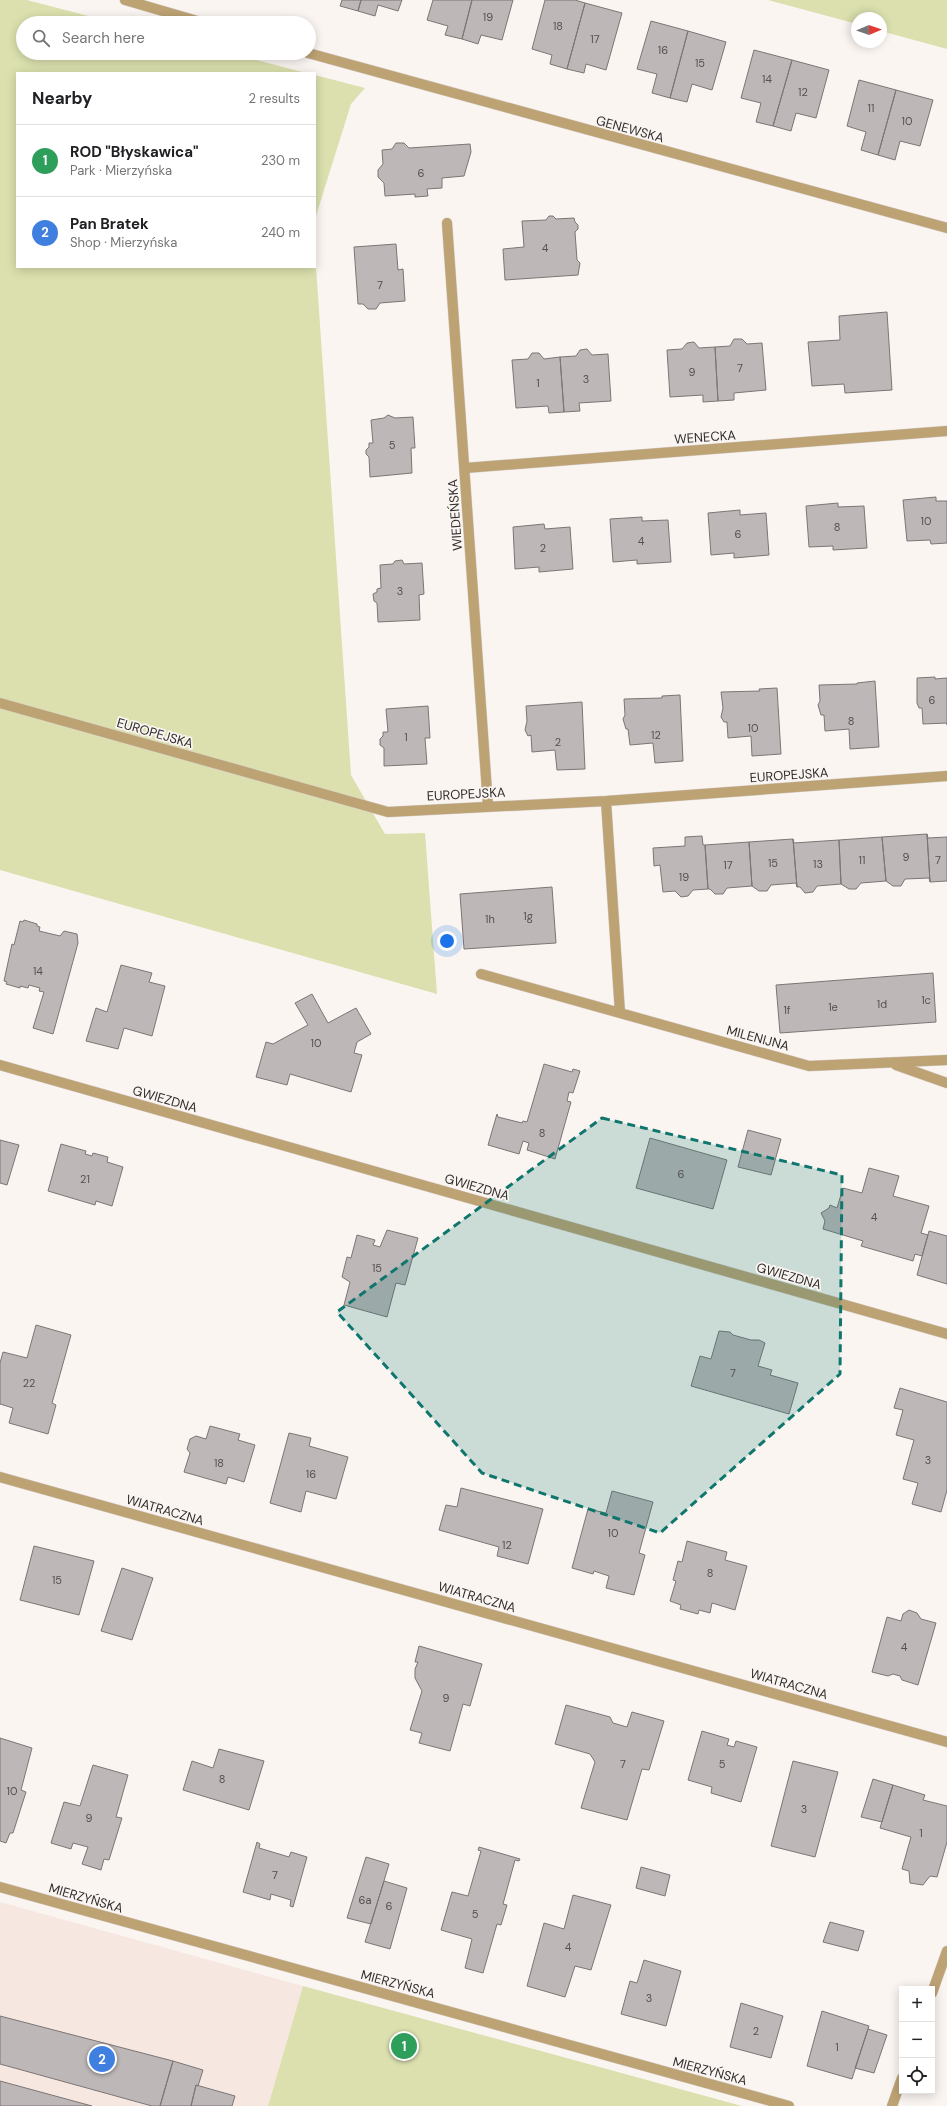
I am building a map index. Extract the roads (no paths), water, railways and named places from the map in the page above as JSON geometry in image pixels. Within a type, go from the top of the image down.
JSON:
[{"type":"street","points":[[125,0],[180,16]]},
{"type":"street","name":"GENEWSKA","points":[[316,55],[947,228]]},
{"type":"street","name":"WIEDEŃSKA","points":[[447,223],[488,806]]},
{"type":"street","name":"WENECKA","points":[[465,468],[947,431]]},
{"type":"street","name":"EUROPEJSKA","points":[[0,703],[388,812],[606,801],[947,776]]},
{"type":"street","points":[[606,801],[620,1013]]},
{"type":"street","name":"MILENIJNA","points":[[481,974],[809,1066],[892,1064],[947,1060]]},
{"type":"street","name":"MILENIJNA","points":[[892,1064],[947,1084]]},
{"type":"street","name":"GWIEZDNA","points":[[0,1065],[947,1334]]},
{"type":"street","name":"WIATRACZNA","points":[[0,1477],[947,1742]]},
{"type":"street","name":"MIERZYŃSKA","points":[[0,1887],[789,2106]]},
{"type":"street","points":[[934,1986],[947,1951]]},
{"type":"street","points":[[892,2106],[899,2086]]},
{"type":"place","name":"ROD \"Błyskawica\"","points":[[404,2046]]},
{"type":"place","name":"Pan Bratek","points":[[102,2059]]}]
